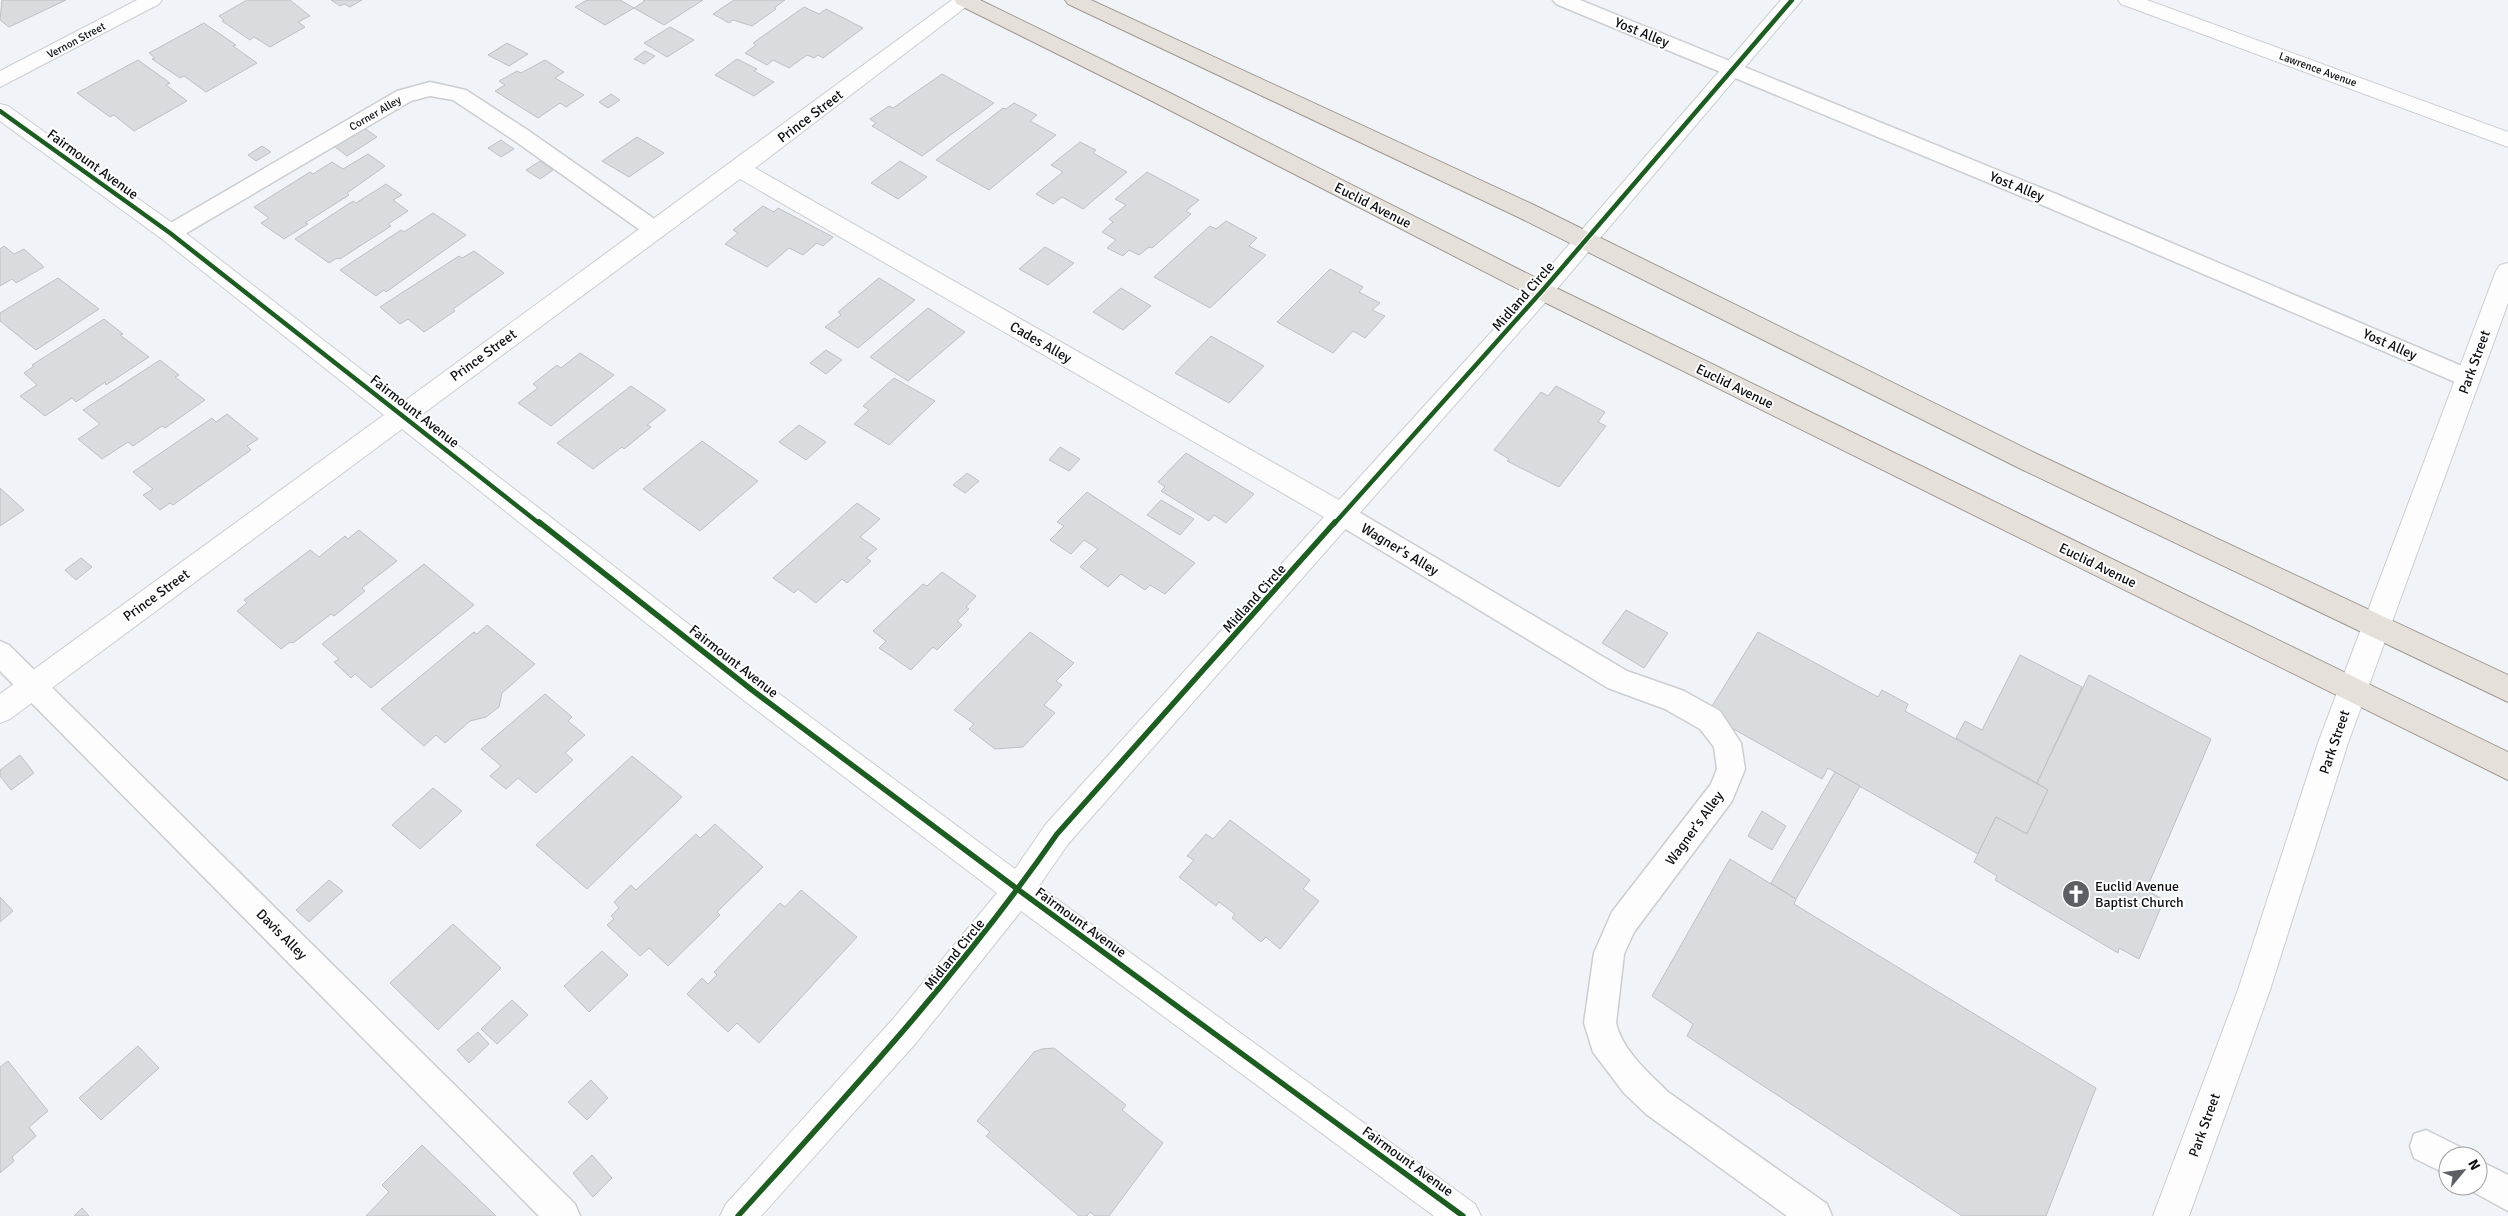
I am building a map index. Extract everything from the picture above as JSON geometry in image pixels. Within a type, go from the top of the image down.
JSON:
[{"type":"main road","name":"Euclid Avenue","points":[[965,0],[1168,100],[1542,291],[2508,767]]},
{"type":"main road","points":[[1075,0],[1585,241],[2030,462],[2508,689]]},
{"type":"street","name":"Vernon Street","points":[[0,80],[152,0]]},
{"type":"street","name":"Prince Street","points":[[0,710],[400,414],[739,169],[965,0]]},
{"type":"street","name":"Midland Circle","points":[[738,1216],[945,985],[1020,891],[1057,834],[1542,291],[1792,0]]},
{"type":"street","name":"Lawrence Avenue","points":[[2128,0],[2508,140]]},
{"type":"street","name":"Fairmount Avenue","points":[[0,111],[170,233],[752,690],[1020,891],[1463,1216]]},
{"type":"street","name":"Cades Alley","points":[[739,169],[804,204],[1343,515]]},
{"type":"street","name":"Park Street","points":[[2171,1216],[2254,990],[2333,743],[2508,271]]},
{"type":"lane","name":"Yost Alley","points":[[1562,0],[2057,203],[2468,378]]},
{"type":"lane","name":"Corner Alley","points":[[170,233],[404,96],[430,89],[460,95],[522,136],[655,230]]},
{"type":"lane","name":"Wagner's Alley","points":[[1343,515],[1618,680],[1674,700],[1710,720],[1727,743],[1731,769],[1722,792],[1623,922],[1609,953],[1600,1023],[1604,1041],[1634,1082],[1657,1103],[1815,1216]]},
{"type":"lane","name":"Davis Alley","points":[[0,653],[562,1216]]},
{"type":"lane","points":[[2488,1182],[2508,1194]]},
{"type":"building","points":[[2,0],[66,0],[9,27],[0,20]]},
{"type":"building","points":[[247,0],[290,0],[310,16],[298,22],[305,27],[270,47],[254,37],[250,40],[222,21],[224,20],[219,16]]},
{"type":"building","points":[[331,0],[362,0],[350,7],[344,4],[340,6]]},
{"type":"building","points":[[587,0],[620,0],[634,8],[605,25],[575,7]]},
{"type":"building","points":[[643,0],[703,0],[664,25],[634,8],[645,1]]},
{"type":"building","points":[[734,0],[785,0],[752,26],[733,20],[729,23],[713,14]]},
{"type":"building","points":[[804,7],[819,14],[826,9],[863,28],[823,58],[818,55],[814,58],[807,55],[789,68],[773,60],[767,65],[745,53],[756,45],[753,43]]},
{"type":"building","points":[[204,23],[236,45],[233,46],[257,63],[206,92],[184,76],[180,78],[152,59],[155,58],[149,53]]},
{"type":"building","points":[[670,27],[694,40],[667,57],[644,43]]},
{"type":"building","points":[[507,43],[528,54],[509,66],[488,55]]},
{"type":"building","points":[[645,51],[655,56],[644,64],[634,59]]},
{"type":"building","points":[[737,59],[757,69],[754,71],[774,82],[754,96],[715,75]]},
{"type":"building","points":[[138,60],[170,83],[166,85],[187,101],[134,131],[114,115],[110,117],[77,93]]},
{"type":"building","points":[[545,60],[564,72],[555,78],[584,95],[566,107],[560,103],[538,118],[495,91],[505,85],[499,81],[517,71],[521,73]]},
{"type":"building","points":[[942,74],[994,103],[922,156],[872,126],[876,123],[870,119],[889,106],[893,108]]},
{"type":"building","points":[[611,94],[620,100],[608,108],[599,102]]},
{"type":"building","points":[[1014,103],[1037,115],[1030,121],[1056,135],[989,190],[936,160],[1003,108],[1006,109]]},
{"type":"building","points":[[364,128],[377,137],[347,156],[334,146]]},
{"type":"building","points":[[637,137],[664,153],[629,177],[602,161]]},
{"type":"building","points":[[501,140],[514,149],[501,157],[488,148]]},
{"type":"building","points":[[1080,142],[1096,150],[1093,153],[1127,172],[1083,209],[1062,197],[1053,204],[1036,194],[1063,172],[1051,165]]},
{"type":"building","points":[[262,146],[271,152],[256,161],[248,155]]},
{"type":"building","points":[[368,154],[385,166],[347,193],[349,195],[305,223],[308,224],[284,239],[261,223],[269,218],[254,207],[310,172],[313,174],[332,162],[343,169]]},
{"type":"building","points":[[540,161],[553,170],[540,179],[526,170]]},
{"type":"building","points":[[900,161],[927,177],[898,199],[871,183]]},
{"type":"building","points":[[1147,172],[1199,200],[1186,211],[1191,214],[1152,248],[1149,247],[1139,255],[1129,250],[1123,256],[1107,248],[1116,240],[1102,232],[1113,222],[1109,219],[1126,205],[1115,199]]},
{"type":"building","points":[[386,184],[402,195],[393,200],[408,211],[388,224],[391,226],[340,259],[337,258],[329,263],[295,239],[353,201],[356,203]]},
{"type":"building","points":[[763,206],[774,212],[778,208],[833,237],[823,246],[817,243],[803,255],[789,248],[767,267],[725,244],[738,233],[733,230]]},
{"type":"building","points":[[433,213],[466,235],[386,292],[384,290],[376,296],[340,270],[401,230],[404,232]]},
{"type":"building","points":[[1226,221],[1257,238],[1249,246],[1266,255],[1210,308],[1154,277],[1210,226],[1216,229]]},
{"type":"building","points":[[4,246],[14,254],[24,249],[44,267],[16,283],[12,279],[0,286],[0,249]]},
{"type":"building","points":[[1045,247],[1074,263],[1048,285],[1019,269]]},
{"type":"building","points":[[474,251],[504,273],[424,332],[408,319],[400,324],[380,307],[459,256],[462,258]]},
{"type":"building","points":[[1330,269],[1363,287],[1359,292],[1380,303],[1372,310],[1385,316],[1365,338],[1353,331],[1333,353],[1277,322]]},
{"type":"building","points":[[58,278],[99,309],[36,350],[0,321],[0,313]]},
{"type":"building","points":[[879,278],[915,300],[858,348],[825,327],[841,315],[838,312]]},
{"type":"building","points":[[1121,288],[1151,306],[1123,330],[1093,312]]},
{"type":"building","points":[[928,308],[965,332],[908,381],[870,357]]},
{"type":"building","points":[[104,319],[123,334],[120,335],[149,357],[106,385],[105,382],[76,402],[72,398],[45,416],[20,396],[37,385],[24,373],[34,366],[32,365]]},
{"type":"building","points":[[1211,336],[1264,366],[1229,403],[1175,373]]},
{"type":"building","points":[[826,350],[842,360],[826,374],[810,363]]},
{"type":"building","points":[[580,353],[614,375],[551,426],[518,403],[538,388],[533,384],[557,365],[561,368]]},
{"type":"building","points":[[160,360],[179,375],[175,377],[205,400],[165,428],[162,426],[133,446],[128,442],[102,459],[78,439],[100,424],[83,410]]},
{"type":"building","points":[[894,378],[935,401],[889,445],[854,424],[869,410],[863,406]]},
{"type":"building","points":[[631,386],[666,410],[647,425],[651,427],[624,449],[622,447],[593,469],[557,443]]},
{"type":"building","points":[[1556,386],[1605,412],[1598,422],[1606,426],[1559,487],[1507,461],[1509,459],[1494,450],[1541,392],[1548,396]]},
{"type":"building","points":[[227,414],[258,439],[247,446],[251,450],[173,505],[170,503],[160,510],[143,495],[153,489],[133,472],[212,418],[216,422]]},
{"type":"building","points":[[799,425],[826,442],[806,460],[779,442]]},
{"type":"building","points":[[702,441],[758,481],[700,531],[643,489]]},
{"type":"building","points":[[1060,447],[1080,459],[1069,471],[1049,460]]},
{"type":"building","points":[[1186,453],[1254,494],[1226,523],[1214,515],[1209,521],[1161,491],[1165,487],[1158,482]]},
{"type":"building","points":[[967,473],[979,481],[965,493],[953,485]]},
{"type":"building","points":[[0,488],[24,510],[0,526]]},
{"type":"building","points":[[1087,492],[1195,563],[1165,594],[1150,585],[1145,590],[1121,574],[1108,587],[1080,567],[1098,549],[1084,540],[1071,554],[1050,540],[1064,526],[1057,522]]},
{"type":"building","points":[[1161,500],[1194,519],[1180,535],[1147,515]]},
{"type":"building","points":[[857,503],[880,519],[860,537],[877,549],[866,558],[871,561],[847,583],[842,579],[816,603],[798,589],[794,593],[773,578]]},
{"type":"building","points":[[359,530],[397,561],[362,588],[365,591],[334,616],[331,614],[293,643],[290,642],[281,649],[237,611],[247,603],[244,600],[310,550],[319,557],[345,536],[348,539]]},
{"type":"building","points":[[81,558],[92,567],[76,580],[65,570]]},
{"type":"building","points":[[424,564],[474,605],[371,688],[355,674],[351,678],[334,662],[339,659],[322,644]]},
{"type":"building","points":[[942,572],[976,596],[966,607],[969,609],[957,621],[962,625],[937,650],[933,647],[911,670],[879,648],[886,641],[873,631],[923,584],[927,586]]},
{"type":"building","points":[[1626,610],[1668,633],[1644,668],[1602,643]]},
{"type":"building","points":[[487,625],[535,664],[502,693],[499,707],[486,717],[470,721],[445,743],[436,735],[424,746],[381,709],[474,632],[477,634]]},
{"type":"building","points":[[1030,632],[1074,663],[1056,681],[1062,685],[1044,705],[1055,713],[1023,747],[995,749],[969,729],[974,724],[954,710]]},
{"type":"building","points":[[1758,632],[1878,697],[1882,690],[1908,704],[1905,711],[2048,790],[2027,834],[1996,817],[1978,854],[1828,768],[1822,779],[1707,714]]},
{"type":"building","points":[[2020,655],[2082,687],[2037,783],[1956,738],[1965,721],[1982,730]]},
{"type":"building","points":[[2089,675],[2211,739],[2146,890],[2164,900],[2139,959],[2119,948],[2118,953],[1995,880],[1997,876],[1974,862],[1996,817],[2027,834],[2048,790],[2037,783]]},
{"type":"building","points":[[545,694],[572,717],[568,721],[585,735],[565,753],[573,760],[536,793],[518,778],[506,789],[490,776],[501,766],[481,749]]},
{"type":"building","points":[[20,755],[34,773],[11,790],[0,776],[0,770]]},
{"type":"building","points":[[632,756],[682,797],[587,889],[536,845]]},
{"type":"building","points":[[1835,772],[1860,786],[1796,899],[1771,883]]},
{"type":"building","points":[[433,788],[462,811],[420,849],[392,825]]},
{"type":"building","points":[[1762,811],[1786,826],[1772,850],[1748,836]]},
{"type":"building","points":[[1230,820],[1310,880],[1303,889],[1319,901],[1280,949],[1266,937],[1261,942],[1232,918],[1235,914],[1219,902],[1216,906],[1179,877],[1194,860],[1187,856],[1206,834],[1213,839]]},
{"type":"building","points":[[715,824],[763,867],[717,912],[720,915],[668,966],[649,948],[640,956],[607,925],[614,919],[611,916],[619,908],[614,902],[631,885],[636,890],[696,834],[700,838]]},
{"type":"building","points":[[1730,859],[1796,899],[1794,904],[2096,1088],[2046,1216],[1962,1216],[1687,1036],[1693,1024],[1652,996]]},
{"type":"building","points":[[329,880],[343,891],[309,922],[296,910]]},
{"type":"building","points":[[801,890],[857,937],[759,1043],[737,1023],[728,1032],[687,994],[702,978],[708,984],[717,975],[714,972],[780,903],[785,907]]},
{"type":"building","points":[[0,897],[13,911],[0,922]]},
{"type":"building","points":[[453,924],[501,968],[438,1030],[390,983]]},
{"type":"building","points":[[602,951],[628,975],[589,1012],[564,986]]},
{"type":"building","points":[[512,1000],[528,1015],[497,1044],[481,1029]]},
{"type":"building","points":[[478,1032],[489,1044],[469,1063],[457,1050]]},
{"type":"building","points":[[138,1046],[159,1068],[101,1120],[79,1098]]},
{"type":"building","points":[[1054,1048],[1126,1105],[1122,1110],[1163,1143],[1109,1216],[1095,1216],[1090,1212],[1087,1216],[1079,1216],[986,1136],[990,1132],[977,1121],[1034,1052]]},
{"type":"building","points":[[8,1061],[48,1111],[29,1127],[36,1136],[12,1157],[14,1161],[0,1173],[0,1067]]},
{"type":"building","points":[[591,1080],[608,1098],[587,1120],[568,1102]]},
{"type":"building","points":[[422,1145],[496,1216],[366,1216],[389,1192],[382,1185]]},
{"type":"building","points":[[592,1155],[612,1178],[593,1197],[573,1173]]},
{"type":"building","points":[[82,1208],[89,1216],[74,1216]]},
{"type":"cycle path","points":[[738,1216],[945,984],[1022,885],[1057,834],[1542,291],[1792,0]]},
{"type":"cycle path","points":[[0,111],[170,233],[752,690],[1020,891],[1463,1216]]},
{"type":"place","name":"Euclid Avenue Baptist Church","points":[[2076,894]]}]
